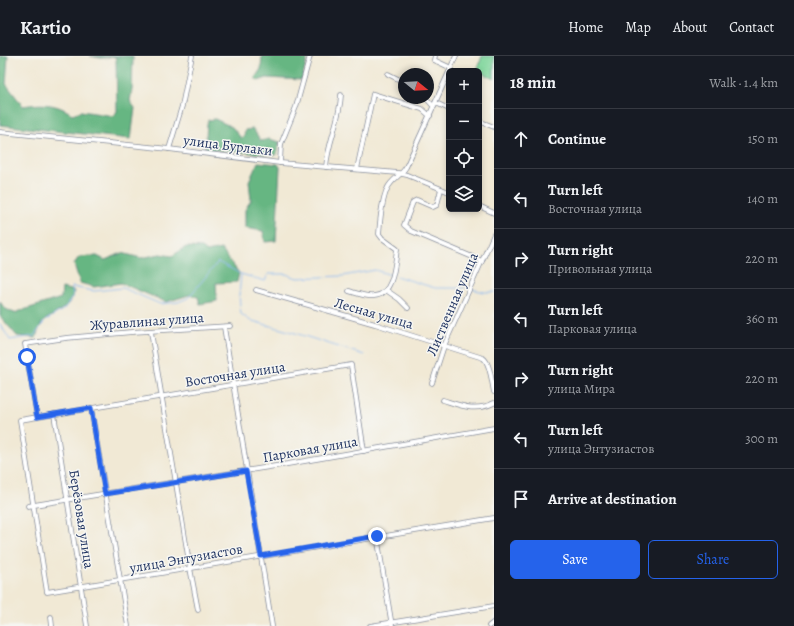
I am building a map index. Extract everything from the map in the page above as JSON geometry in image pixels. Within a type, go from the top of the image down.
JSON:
[{"type":"street","points":[[169,149],[182,106],[192,56]]},
{"type":"street","points":[[280,163],[281,144],[296,107],[310,56]]},
{"type":"street","points":[[435,56],[434,60],[447,68]]},
{"type":"street","points":[[451,68],[456,56]]},
{"type":"street","points":[[388,74],[398,79]]},
{"type":"street","points":[[349,291],[373,296],[381,294],[386,290],[394,274],[397,249],[379,234],[388,188],[390,183],[402,174],[446,79]]},
{"type":"street","points":[[357,169],[373,94],[422,109],[430,116]]},
{"type":"street","points":[[326,166],[341,96]]},
{"type":"street","points":[[435,105],[446,108]]},
{"type":"street","points":[[482,122],[494,127]]},
{"type":"street","name":"улица Бурлаки","points":[[0,132],[169,149],[280,163],[402,174],[446,191]]},
{"type":"street","points":[[441,189],[437,205],[433,207],[417,200],[413,202],[404,225],[412,231],[482,261]]},
{"type":"street","points":[[482,207],[494,213]]},
{"type":"street","name":"Лиственная улица","points":[[432,383],[444,346],[494,234]]},
{"type":"street","name":"Лесная улица","points":[[256,290],[486,359],[494,392]]},
{"type":"street","points":[[386,290],[408,308]]},
{"type":"street","name":"Журавлиная улица","points":[[37,417],[25,344],[66,338],[132,332],[230,326]]},
{"type":"street","points":[[224,327],[232,385],[272,626]]},
{"type":"street","points":[[151,332],[198,610]]},
{"type":"street","name":"Восточная улица","points":[[33,506],[20,420],[54,414],[351,365],[364,451]]},
{"type":"street","points":[[443,400],[478,408],[485,408],[494,403]]},
{"type":"street","points":[[91,408],[128,626]]},
{"type":"street","name":"Берёзовая улица","points":[[54,414],[87,626]]},
{"type":"street","name":"Парковая улица","points":[[28,506],[176,483],[494,428]]},
{"type":"street","name":"улица Энтузиастов","points":[[33,506],[47,592],[377,536],[494,518]]},
{"type":"street","points":[[377,536],[392,624]]},
{"type":"street","points":[[370,626],[392,624],[494,606]]},
{"type":"street","points":[[51,617],[52,626]]},
{"type":"street","points":[[489,626],[494,622]]},
{"type":"green space","points":[[0,56],[8,56],[6,84],[23,106],[36,104],[49,105],[66,110],[72,114],[81,111],[114,116],[117,111],[116,57],[101,58],[90,56],[133,56],[132,90],[130,101],[135,108],[131,139],[0,125]]},
{"type":"green space","points":[[262,56],[308,56],[302,80],[267,78],[258,81],[255,78],[261,69]]},
{"type":"green space","points":[[482,56],[494,56],[494,79],[482,73],[482,68],[478,68]]},
{"type":"green space","points":[[215,119],[232,127],[241,138],[244,137],[245,130],[253,129],[261,141],[269,139],[280,142],[276,155],[205,149],[208,120]]},
{"type":"green space","points":[[258,162],[278,164],[280,167],[276,241],[265,242],[263,231],[245,228],[245,210],[251,200],[249,181]]},
{"type":"green space","points":[[186,247],[202,248],[207,252],[221,249],[239,273],[237,282],[216,283],[217,301],[200,304],[198,297],[189,295],[166,302],[121,283],[94,287],[80,283],[74,264],[79,257],[97,256],[105,260],[122,253],[141,258],[160,254],[172,256]]},
{"type":"green space","points":[[62,288],[74,291],[71,299],[57,313],[43,322],[36,338],[17,336],[0,316],[0,301],[4,308],[14,313],[61,298]]},
{"type":"waterway","points":[[0,324],[10,340],[34,336],[45,321],[64,309],[73,296],[72,287],[94,291],[123,288],[160,304],[178,302],[188,298],[218,262],[241,274],[265,281],[268,274],[286,274],[297,278],[343,276],[375,270],[391,275]]},
{"type":"waterway","points":[[241,275],[239,295],[241,314],[249,320],[364,355]]},
{"type":"waterway","points":[[396,276],[435,288],[465,288]]},
{"type":"waterway","points":[[472,289],[484,292],[494,292]]},
{"type":"route","points":[[27,357],[37,417],[91,408],[105,494],[246,471],[261,556],[377,536]]}]
